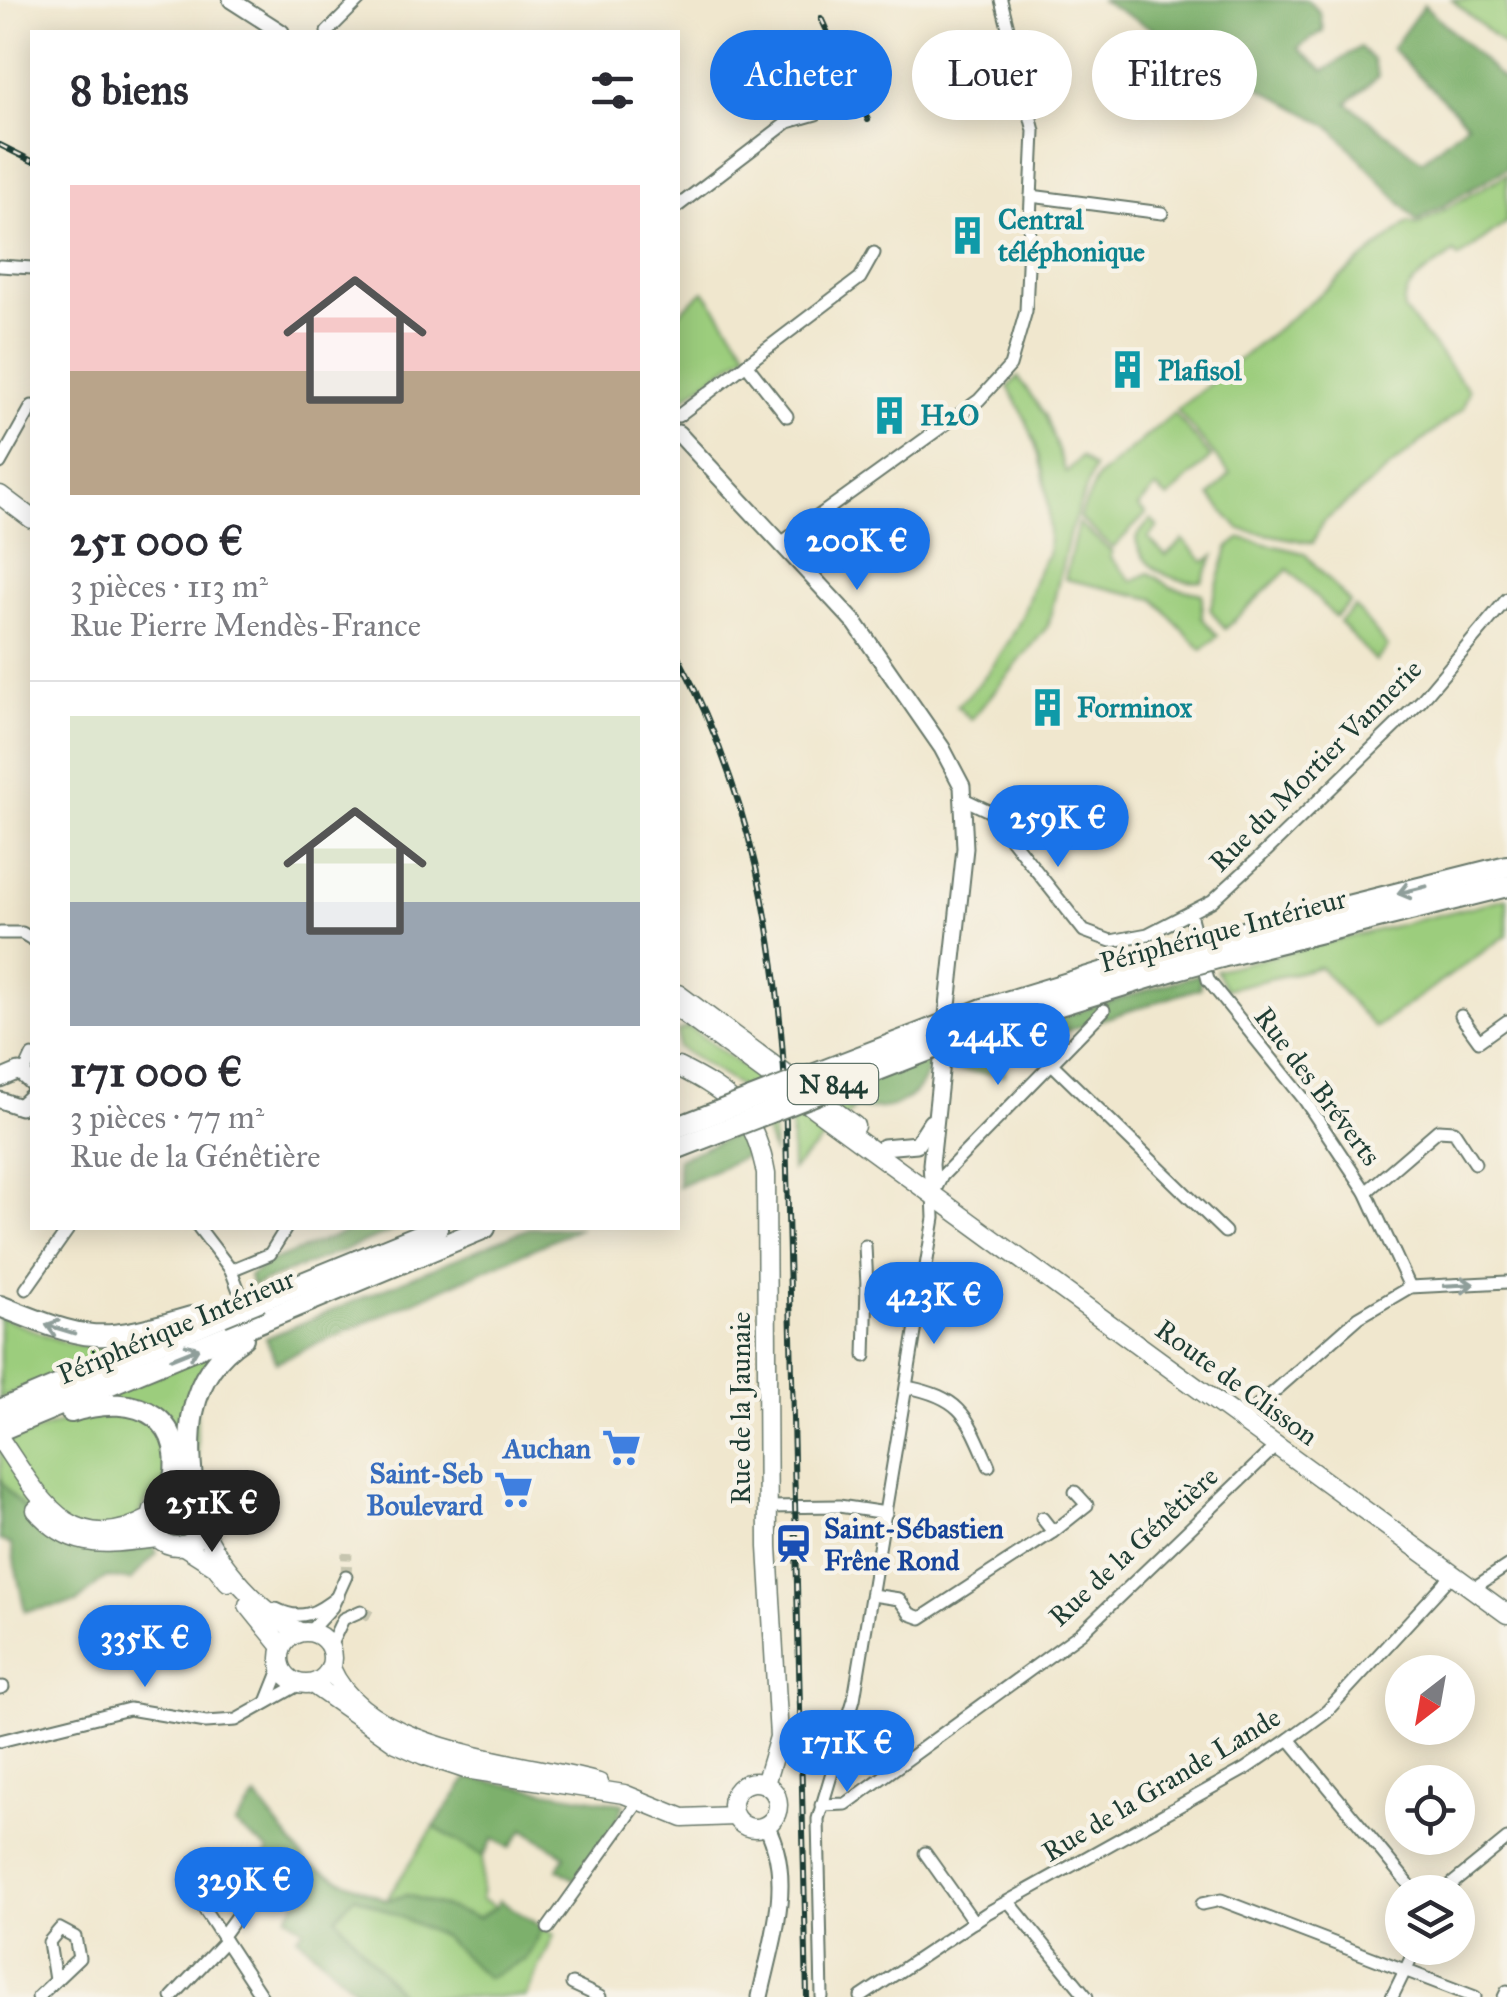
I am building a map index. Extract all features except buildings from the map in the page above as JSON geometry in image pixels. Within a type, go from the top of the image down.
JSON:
[{"type":"highway","name":"N 844","points":[[1219,948],[1507,866]]},
{"type":"highway","name":"Périphérique Intérieur","points":[[680,1147],[987,1017],[1219,948],[1507,886]]},
{"type":"highway","name":"N 844","points":[[680,1126],[987,1017]]},
{"type":"highway","points":[[0,1410],[250,1320],[432,1230]]},
{"type":"highway","name":"Périphérique Intérieur","points":[[0,1430],[250,1320],[312,1300],[479,1230]]},
{"type":"highway","points":[[0,1306],[93,1338],[130,1336],[210,1312],[250,1320]]},
{"type":"highway","points":[[194,1501],[194,1398],[216,1358],[250,1320]]},
{"type":"highway","points":[[30,1417],[46,1420],[112,1403],[144,1410],[162,1422],[174,1446],[177,1474],[170,1495]]},
{"type":"main road","points":[[0,495],[30,518]]},
{"type":"main road","name":"Route de Clisson","points":[[680,1003],[741,1047],[760,1053],[922,1176],[934,1194]]},
{"type":"main road","name":"Route de Clisson","points":[[680,1004],[914,1186],[934,1194],[1507,1614]]},
{"type":"main road","name":"Rue de la Jaunaie","points":[[680,1067],[720,1089],[740,1106],[762,1155],[769,1290],[767,1507],[778,1737],[765,1784]]},
{"type":"main road","points":[[0,1439],[6,1462],[43,1519],[67,1537],[103,1546],[158,1538],[182,1546],[214,1566],[282,1647],[281,1667],[396,1743],[465,1769],[617,1793]]},
{"type":"main road","points":[[6,1462],[53,1512],[72,1526],[113,1533],[151,1518]]},
{"type":"main road","points":[[158,1538],[151,1518],[157,1504],[170,1495],[194,1501],[202,1525],[254,1595],[281,1622],[330,1646],[331,1668],[356,1700],[410,1735],[440,1748],[571,1775],[683,1818],[734,1816],[751,1828],[766,1825],[778,1807],[776,1796],[765,1784],[750,1782],[738,1789],[732,1802],[734,1816]]},
{"type":"main road","points":[[182,1546],[195,1538],[202,1525]]},
{"type":"main road","points":[[282,1647],[305,1632]]},
{"type":"main road","points":[[306,1684],[331,1668]]},
{"type":"street","points":[[231,0],[278,30]]},
{"type":"street","points":[[329,30],[359,0]]},
{"type":"street","points":[[780,543],[980,400],[1004,374],[1026,311],[1032,118],[1001,0]]},
{"type":"street","points":[[680,204],[795,120]]},
{"type":"street","points":[[1032,196],[1162,213]]},
{"type":"street","points":[[680,414],[860,278],[874,253]]},
{"type":"street","points":[[0,266],[30,268]]},
{"type":"street","points":[[746,364],[787,416]]},
{"type":"street","points":[[0,463],[30,410]]},
{"type":"street","points":[[680,435],[856,624],[942,748],[966,800],[931,1164],[934,1218],[848,1732],[821,1805],[822,1997]]},
{"type":"street","name":"Rue du Mortier Vannerie","points":[[966,800],[989,811],[1084,931],[1097,938],[1138,938],[1190,914],[1258,859],[1420,700],[1486,618],[1507,599]]},
{"type":"street","name":"Rue des Bréverts","points":[[1190,914],[1208,980],[1304,1098],[1366,1192],[1410,1287]]},
{"type":"street","points":[[0,933],[22,933],[30,938]]},
{"type":"street","points":[[934,1194],[942,1176],[1104,1010]]},
{"type":"street","points":[[1461,1016],[1479,1041],[1507,1022]]},
{"type":"street","points":[[1050,1063],[1224,1232]]},
{"type":"street","points":[[0,1079],[11,1071],[28,1078]]},
{"type":"street","points":[[2,1108],[20,1108],[30,1101]]},
{"type":"street","points":[[883,1147],[907,1148],[921,1140],[937,1104]]},
{"type":"street","points":[[1366,1192],[1438,1130],[1454,1130],[1476,1163]]},
{"type":"street","points":[[26,1289],[67,1230]]},
{"type":"street","points":[[200,1230],[231,1270],[250,1320]]},
{"type":"street","points":[[231,1270],[270,1254],[285,1230]]},
{"type":"street","points":[[865,1246],[865,1356]]},
{"type":"street","points":[[1242,1420],[1359,1317],[1410,1287],[1507,1282]]},
{"type":"street","points":[[867,1286],[922,1294]]},
{"type":"street","points":[[907,1387],[941,1394],[957,1405],[989,1466]]},
{"type":"street","name":"Rue de la Génêtière","points":[[821,1805],[846,1804],[1082,1632],[1278,1445]]},
{"type":"street","points":[[872,1595],[899,1599],[910,1614],[921,1618],[1053,1532],[1087,1505],[1075,1492]]},
{"type":"street","points":[[767,1507],[839,1506],[886,1513]]},
{"type":"street","points":[[1042,1518],[1053,1532]]},
{"type":"street","points":[[1472,1588],[1507,1566]]},
{"type":"street","name":"Rue de la Grande Lande","points":[[861,1997],[974,1922],[1246,1769],[1289,1739],[1327,1711],[1453,1574]]},
{"type":"street","points":[[305,1632],[338,1596],[346,1576]]},
{"type":"street","points":[[254,1595],[294,1618],[315,1612],[338,1596]]},
{"type":"street","points":[[330,1646],[343,1619],[361,1611]]},
{"type":"street","points":[[265,1706],[281,1667]]},
{"type":"street","points":[[0,1741],[129,1708],[206,1722],[236,1720],[306,1684]]},
{"type":"street","points":[[1289,1739],[1401,1875]]},
{"type":"street","points":[[465,1769],[511,1762]]},
{"type":"street","points":[[548,1928],[639,1800]]},
{"type":"street","points":[[760,1997],[782,1871],[779,1850],[766,1825]]},
{"type":"street","points":[[1463,1875],[1507,1839]]},
{"type":"street","points":[[926,1852],[974,1922]]},
{"type":"street","points":[[172,1997],[224,1938],[240,1910],[237,1900],[204,1882],[191,1889],[224,1938],[262,1997]]},
{"type":"street","points":[[1202,1904],[1221,1900],[1475,1997]]},
{"type":"street","points":[[1009,1902],[1087,1997]]},
{"type":"street","points":[[1392,1997],[1409,1965]]},
{"type":"street","points":[[38,1997],[55,1980]]},
{"type":"street","points":[[572,1984],[600,1997]]},
{"type":"green space","points":[[1100,0],[1306,0],[1320,12],[1323,31],[1298,48],[1324,71],[1360,47],[1373,60],[1378,76],[1347,103],[1422,161],[1467,123],[1392,49],[1424,5],[1507,83],[1507,168],[1417,221],[1331,127],[1257,86],[1257,30],[1155,30]]},
{"type":"green space","points":[[1452,0],[1507,0],[1507,48]]},
{"type":"green space","points":[[1507,174],[1507,222],[1459,258],[1454,253],[1429,270],[1413,284],[1404,301],[1404,310],[1469,390],[1463,408],[1322,523],[1313,543],[1239,529],[1210,496],[1230,474],[1177,410],[1409,222],[1417,225]]},
{"type":"green space","points":[[704,291],[748,352],[680,401],[680,312]]},
{"type":"green space","points":[[1018,377],[1045,415],[1066,473],[1081,457],[1094,468],[1070,532],[1048,626],[971,720],[957,706],[986,675],[1010,639],[1048,555],[1048,510],[1042,468],[1029,427],[1008,387]]},
{"type":"green space","points":[[1174,413],[1211,457],[1168,498],[1156,488],[1138,507],[1146,514],[1113,548],[1079,518],[1098,477]]},
{"type":"green space","points":[[1151,519],[1158,527],[1148,538],[1166,556],[1183,540],[1204,562],[1214,556],[1202,581],[1170,577],[1144,558],[1136,538]]},
{"type":"green space","points":[[1078,523],[1112,552],[1110,557],[1132,581],[1149,573],[1171,587],[1202,594],[1202,618],[1218,636],[1202,650],[1154,599],[1065,579]]},
{"type":"green space","points":[[1241,538],[1304,553],[1350,603],[1335,617],[1288,569],[1225,629],[1210,609],[1228,548]]},
{"type":"green space","points":[[1355,607],[1388,647],[1376,661],[1339,622]]},
{"type":"green space","points":[[1507,898],[1507,935],[1375,1028],[1320,967],[1226,989],[1216,970]]},
{"type":"green space","points":[[1200,974],[1200,988],[1007,1050],[1004,1075],[950,1070],[951,1050]]},
{"type":"green space","points":[[689,1027],[771,1087],[774,1155],[759,1112],[736,1084],[680,1048],[680,1030]]},
{"type":"green space","points":[[931,1056],[918,1090],[892,1106],[860,1108],[826,1097]]},
{"type":"green space","points":[[826,1097],[853,1110],[792,1170],[791,1110]]},
{"type":"green space","points":[[739,1133],[746,1156],[680,1185],[680,1158]]},
{"type":"green space","points":[[350,1230],[396,1230],[252,1286],[249,1276],[267,1263]]},
{"type":"green space","points":[[524,1230],[575,1230],[276,1362],[266,1338]]},
{"type":"green space","points":[[0,1317],[66,1343],[115,1350],[0,1399]]},
{"type":"green space","points":[[210,1353],[215,1363],[196,1407],[198,1494],[166,1485],[151,1495],[138,1515],[153,1545],[109,1551],[66,1542],[47,1532],[14,1502],[2,1482],[0,1444],[93,1411],[112,1394]]},
{"type":"green space","points":[[0,1480],[31,1516],[65,1541],[105,1552],[153,1545],[157,1553],[130,1581],[106,1577],[76,1603],[25,1611],[11,1545],[0,1540]]},
{"type":"green space","points":[[467,1778],[624,1804],[617,1823],[575,1880],[558,1869],[565,1856],[524,1829],[510,1848],[494,1838],[483,1856],[434,1827]]},
{"type":"green space","points":[[256,1797],[309,1865],[386,1900],[408,1895],[478,1918],[496,1907],[499,1900],[543,1928],[526,1959],[487,1978],[442,1936],[355,1896],[336,1917],[403,1997],[363,1997],[297,1936],[304,1929],[287,1916],[306,1889],[263,1861],[268,1850],[235,1825]]},
{"type":"green space","points":[[434,1827],[483,1856],[481,1900],[496,1907],[478,1918],[408,1895],[386,1900]]},
{"type":"green space","points":[[356,1895],[442,1936],[487,1977],[526,1959],[543,1928],[554,1935],[526,1997],[403,1997],[336,1917]]},
{"type":"tunnel","points":[[346,1576],[347,1553]]},
{"type":"tunnel","points":[[361,1611],[374,1618]]},
{"type":"railway","points":[[821,18],[827,30]]},
{"type":"railway","points":[[0,145],[30,160]]},
{"type":"railway","points":[[680,660],[724,760],[756,866],[781,1031],[807,1997]]},
{"type":"place","name":"Central téléphonique","points":[[968,235]]},
{"type":"place","name":"Plafisol","points":[[1128,370]]},
{"type":"place","name":"H2O","points":[[890,415]]},
{"type":"place","name":"Forminox","points":[[1047,707]]},
{"type":"place","name":"Auchan","points":[[621,1448]]},
{"type":"place","name":"Saint-Seb Boulevard","points":[[513,1489]]},
{"type":"place","name":"Saint-Sébastien Frêne Rond","points":[[794,1544]]}]
